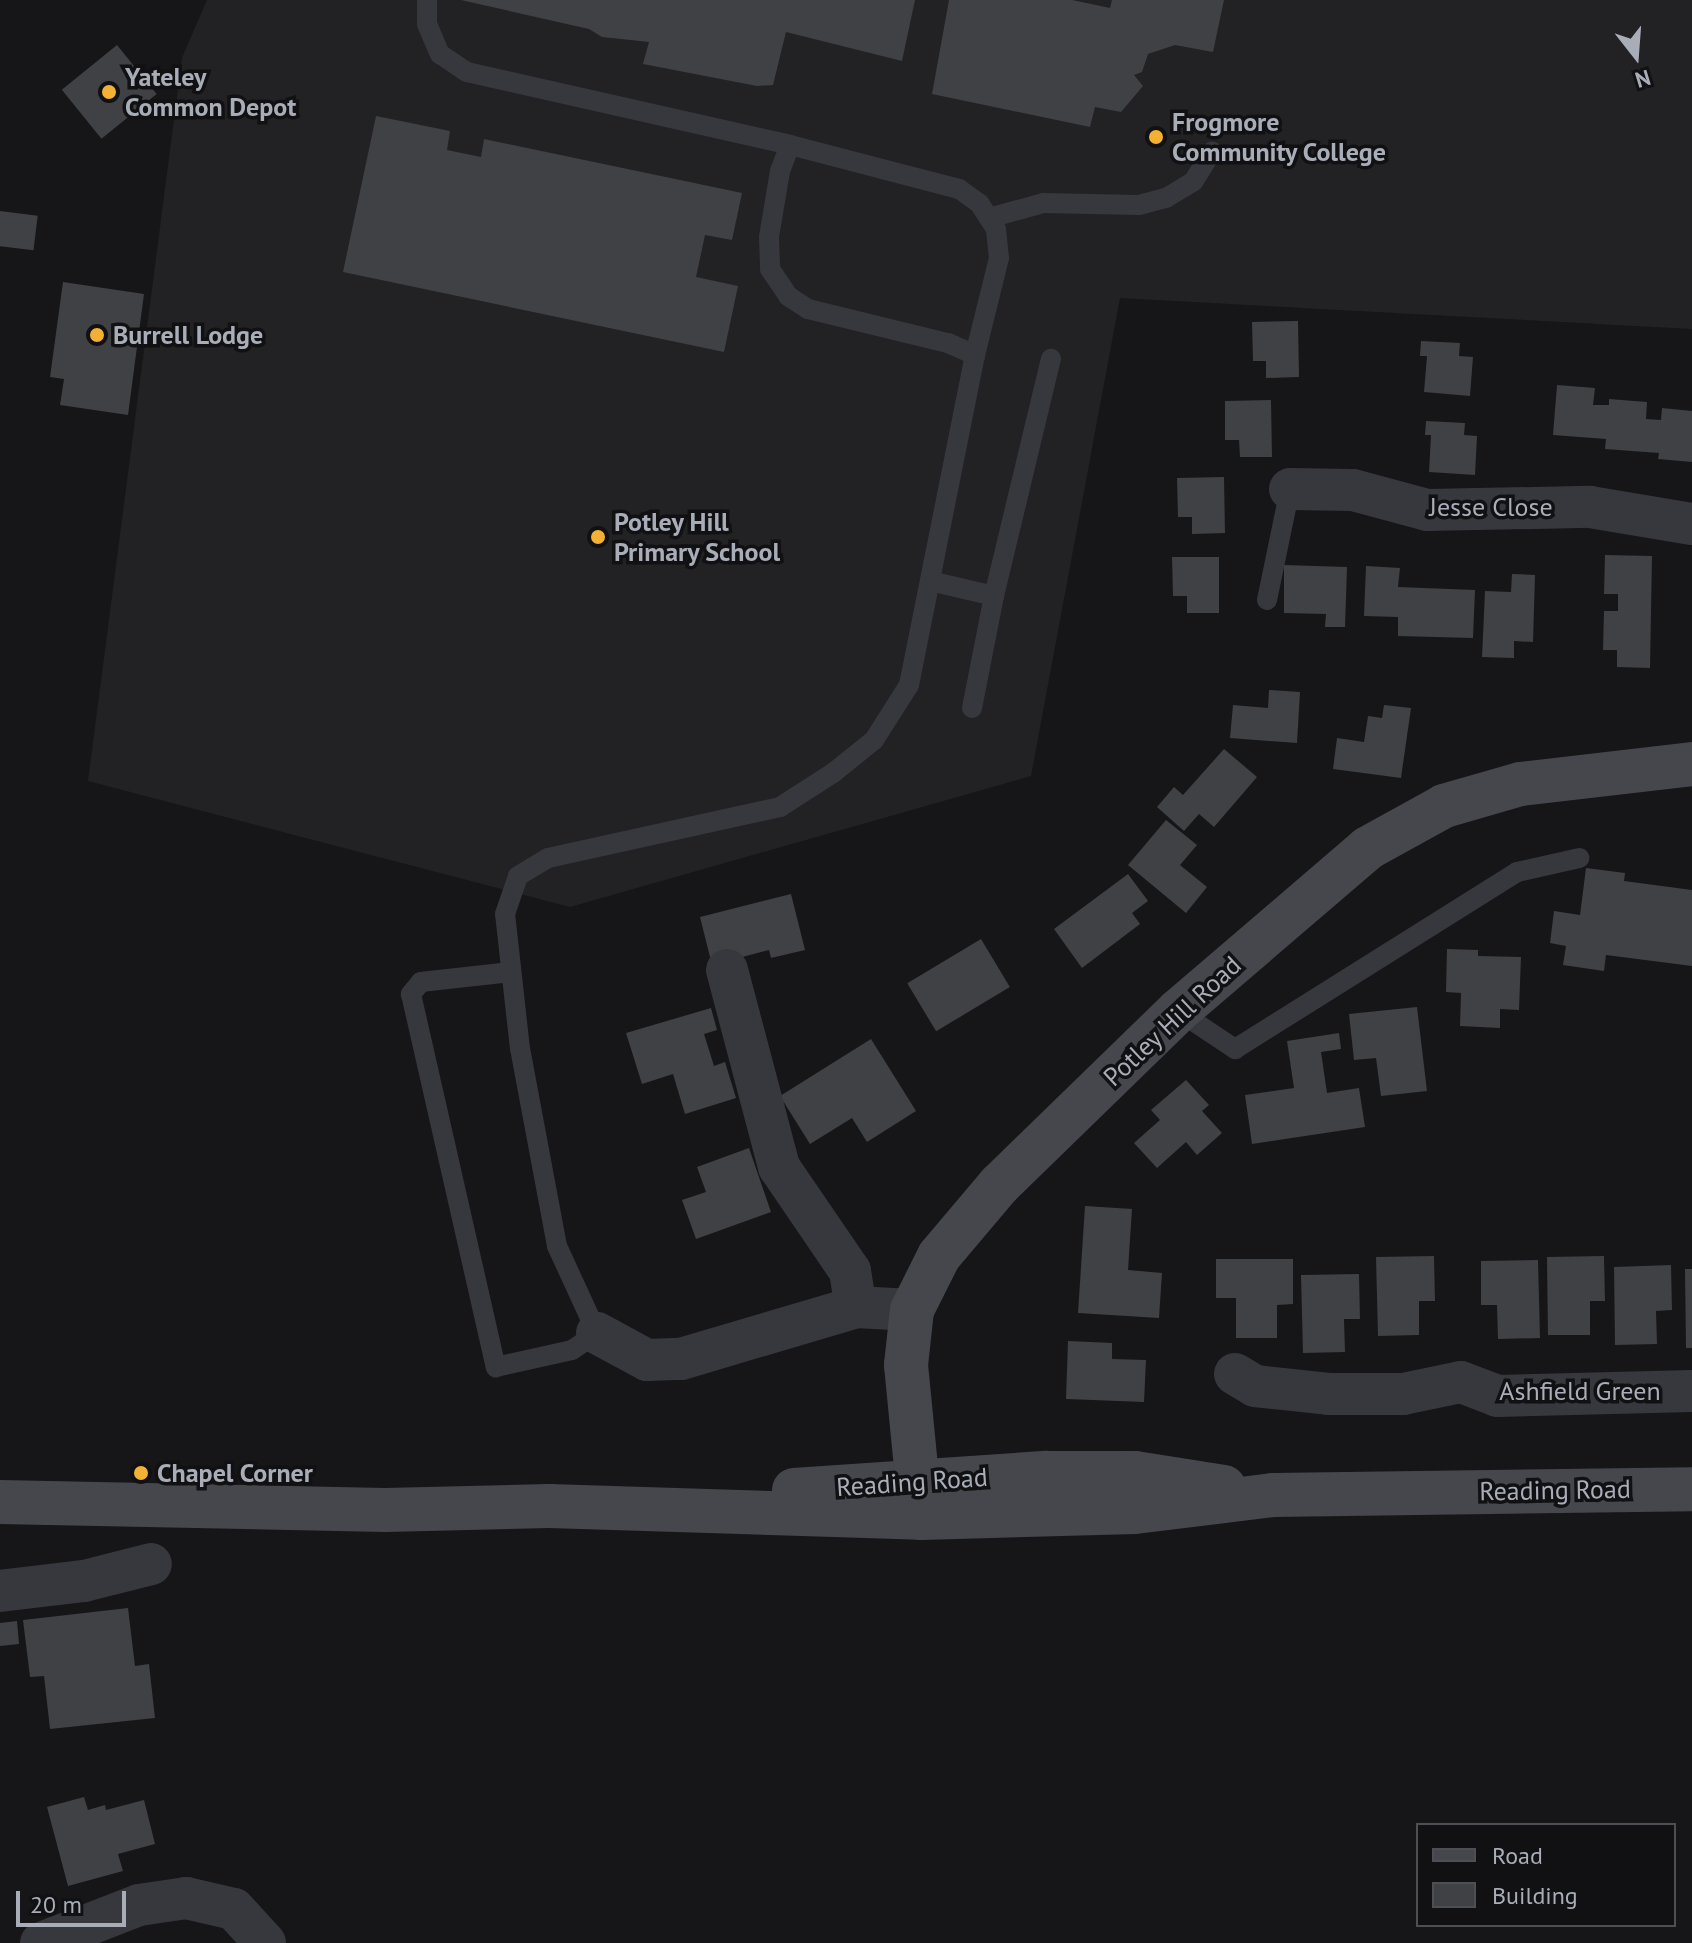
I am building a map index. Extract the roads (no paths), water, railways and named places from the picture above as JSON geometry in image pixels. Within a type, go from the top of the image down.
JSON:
[{"type":"main road","name":"Potley Hill Road","points":[[920,1500],[906,1365],[912,1310],[939,1256],[999,1185],[1178,1011],[1368,848],[1444,806],[1520,784],[1692,764]]},
{"type":"main road","name":"Reading Road","points":[[0,1502],[385,1510],[920,1500],[1135,1512],[1273,1495],[1692,1489]]},
{"type":"street","name":"Jesse Close","points":[[1290,489],[1353,490],[1427,510],[1590,507],[1692,524]]},
{"type":"street","points":[[727,970],[779,1167],[850,1271],[856,1307]]},
{"type":"street","points":[[597,1333],[647,1360],[681,1359],[856,1307],[912,1310]]},
{"type":"street","name":"Ashfield Green","points":[[1235,1374],[1255,1386],[1329,1394],[1403,1394],[1461,1382],[1497,1396],[1692,1391]]},
{"type":"street","points":[[0,1591],[84,1581],[151,1564]]},
{"type":"street","points":[[41,1943],[139,1905],[186,1898],[234,1909],[265,1943]]},
{"type":"lane","points":[[427,0],[427,24],[440,54],[467,72],[790,145],[959,189],[980,204],[996,229],[999,258],[975,355],[909,685],[874,740],[833,773],[780,807],[548,858],[518,876],[505,914],[520,1049],[557,1246],[597,1333],[572,1350],[496,1367],[411,994],[421,982],[511,972]]},
{"type":"lane","points":[[790,145],[780,171],[769,237],[770,269],[788,296],[808,309],[948,343],[975,355]]},
{"type":"lane","points":[[989,218],[1043,203],[1139,205],[1166,198],[1193,182],[1212,151]]},
{"type":"lane","points":[[972,708],[994,596],[1051,359]]},
{"type":"lane","points":[[1267,600],[1290,489]]},
{"type":"lane","points":[[930,581],[994,596]]},
{"type":"lane","points":[[1178,1011],[1235,1049],[1517,872],[1579,858]]},
{"type":"place","name":"Yateley Common Depot","points":[[109,92]]},
{"type":"place","name":"Frogmore Community College","points":[[1156,137]]},
{"type":"place","name":"Burrell Lodge","points":[[97,335]]},
{"type":"place","name":"Potley Hill Primary School","points":[[598,537]]},
{"type":"place","name":"Chapel Corner","points":[[141,1473]]}]
